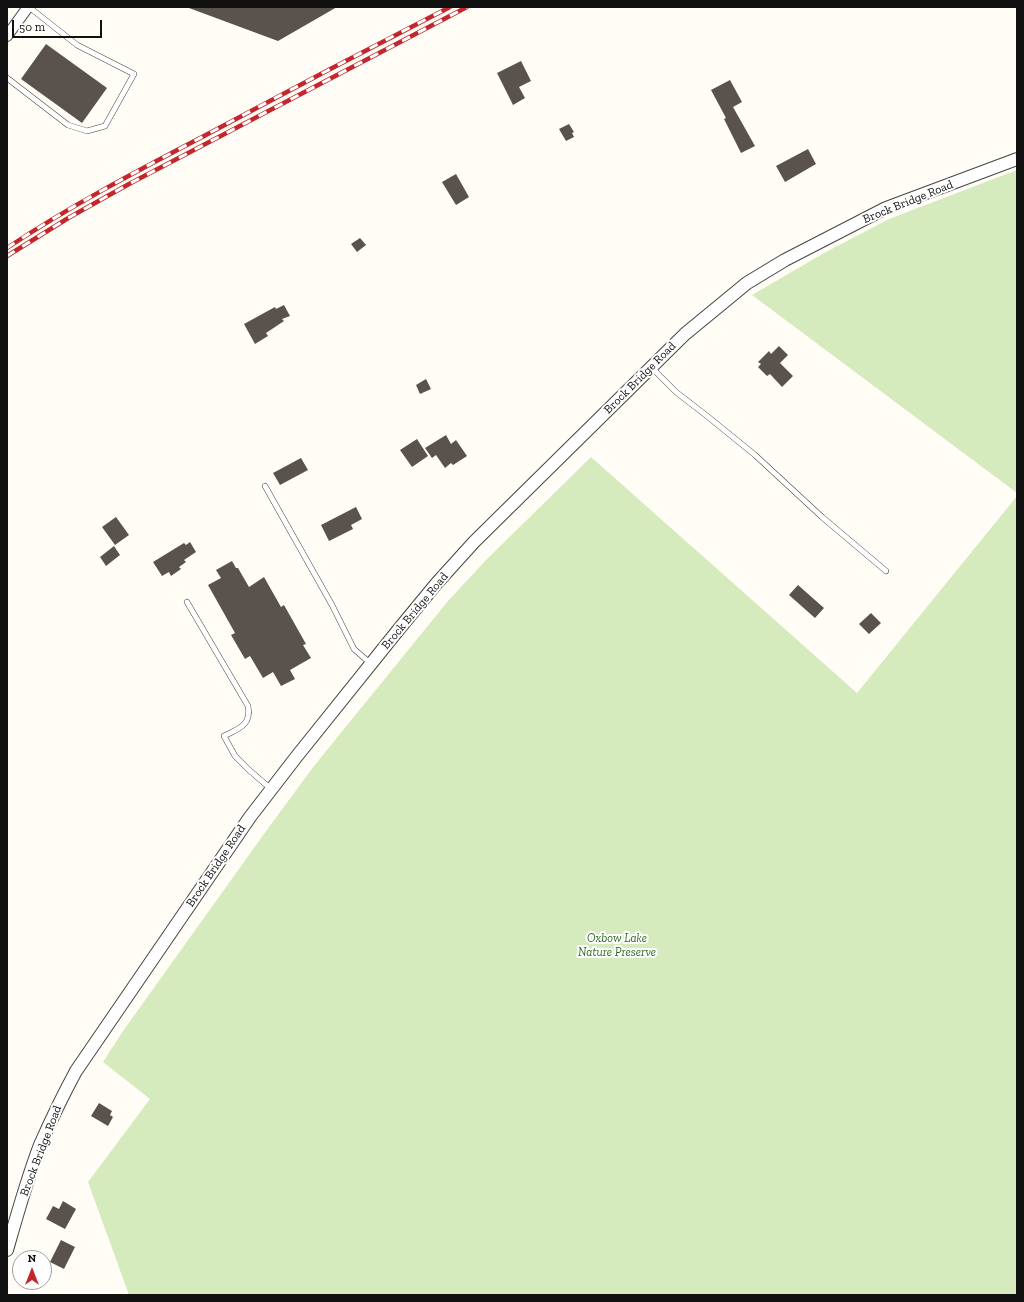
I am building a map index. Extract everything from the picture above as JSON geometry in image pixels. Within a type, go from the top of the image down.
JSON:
[{"type":"street","points":[[7,36],[28,7]]},
{"type":"street","name":"Brock Bridge Road","points":[[7,1250],[9,1233],[40,1147],[57,1108],[76,1071],[246,823],[271,789],[370,664],[436,584],[474,542],[685,334],[747,283],[785,260],[886,208],[1017,159]]},
{"type":"lane","points":[[7,78],[68,125],[87,131],[106,126],[134,74],[77,46],[28,7]]},
{"type":"lane","points":[[651,367],[676,392],[755,455],[822,517],[886,571]]},
{"type":"lane","points":[[265,486],[332,605],[354,649],[370,664]]},
{"type":"lane","points":[[187,602],[248,706],[248,720],[242,727],[224,736],[235,756],[248,770],[271,789]]},
{"type":"green space","points":[[1017,170],[1017,493],[752,295],[826,252],[889,219]]},
{"type":"green space","name":"Oxbow Lake Nature Preserve","points":[[591,457],[857,693],[1017,496],[1017,1295],[129,1295],[88,1182],[150,1099],[103,1062],[123,1031],[314,766],[448,601],[486,560]]},
{"type":"building","points":[[189,7],[337,7],[278,41]]},
{"type":"building","points":[[46,44],[107,88],[82,123],[21,79]]},
{"type":"building","points":[[521,61],[531,81],[519,87],[525,98],[513,105],[497,73]]},
{"type":"building","points":[[730,80],[742,102],[733,107],[755,146],[741,153],[724,119],[726,118],[711,90]]},
{"type":"building","points":[[569,124],[574,132],[572,133],[574,137],[566,141],[559,129]]},
{"type":"building","points":[[808,149],[816,164],[785,182],[776,166]]},
{"type":"building","points":[[456,174],[469,197],[456,205],[442,182]]},
{"type":"building","points":[[360,238],[366,245],[357,252],[351,244]]},
{"type":"building","points":[[284,305],[290,316],[282,319],[284,321],[266,333],[268,336],[255,344],[244,324],[275,307],[276,309]]},
{"type":"building","points":[[779,346],[788,355],[780,363],[793,376],[782,387],[770,374],[767,376],[758,367],[761,364],[758,362],[769,351],[771,354]]},
{"type":"building","points":[[426,379],[431,389],[420,394],[416,385]]},
{"type":"building","points":[[446,435],[451,444],[456,440],[467,456],[453,465],[451,463],[445,468],[436,455],[432,458],[425,448]]},
{"type":"building","points":[[417,439],[428,456],[412,467],[400,450]]},
{"type":"building","points":[[301,458],[308,470],[280,485],[273,473]]},
{"type":"building","points":[[356,507],[362,519],[351,525],[353,529],[329,541],[321,525]]},
{"type":"building","points":[[116,517],[129,535],[115,545],[102,527]]},
{"type":"building","points":[[190,542],[196,552],[184,560],[186,562],[179,567],[181,569],[171,576],[169,572],[162,576],[153,562],[184,543],[186,545]]},
{"type":"building","points":[[114,546],[120,555],[106,566],[100,557]]},
{"type":"building","points":[[232,561],[249,587],[264,577],[281,607],[284,605],[306,644],[303,645],[311,658],[290,670],[295,679],[281,686],[273,672],[263,678],[250,656],[245,659],[231,635],[235,633],[208,585],[221,578],[216,570]]},
{"type":"building","points":[[798,585],[824,608],[815,618],[789,595]]},
{"type":"building","points":[[871,613],[881,623],[869,634],[859,624]]},
{"type":"building","points":[[99,1103],[112,1111],[110,1115],[113,1117],[108,1126],[91,1116]]},
{"type":"building","points":[[63,1201],[76,1209],[65,1229],[46,1219],[53,1206],[59,1209]]},
{"type":"building","points":[[61,1240],[75,1247],[64,1269],[52,1263],[52,1258]]},
{"type":"railway","points":[[7,248],[79,203],[450,7]]},
{"type":"railway","points":[[7,256],[70,217],[129,184],[467,7]]}]
